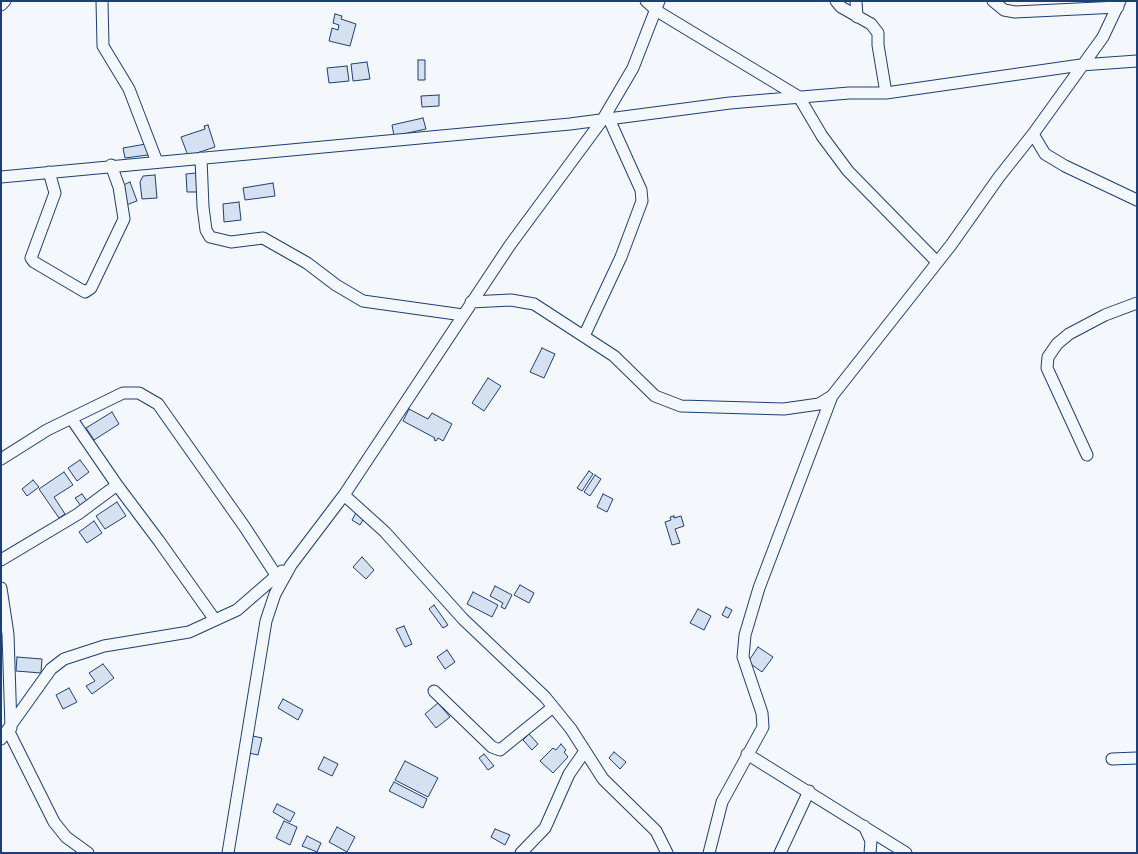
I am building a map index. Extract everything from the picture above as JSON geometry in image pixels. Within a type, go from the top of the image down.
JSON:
[{"type":"street","points":[[1,5],[5,1]]},
{"type":"street","points":[[102,1],[103,46],[130,89],[157,162]]},
{"type":"street","points":[[646,1],[658,6],[799,97],[822,136],[848,171],[937,262]]},
{"type":"street","points":[[836,1],[871,24],[878,33],[878,45],[886,93]]},
{"type":"street","points":[[856,1],[858,17]]},
{"type":"street","points":[[993,1],[1004,10],[1015,12],[1119,4]]},
{"type":"street","points":[[710,853],[722,802],[763,727],[762,712],[743,657],[744,635],[759,588],[832,396],[937,262],[1033,134],[1081,64],[1103,37],[1119,4]]},
{"type":"street","points":[[228,853],[266,621],[275,594],[291,566],[344,495],[510,245],[606,119],[632,68],[658,6]]},
{"type":"street","points":[[1,177],[606,119],[799,97],[848,93],[886,93],[1081,64],[1137,60]]},
{"type":"street","points":[[584,336],[621,257],[642,201],[641,190],[606,119]]},
{"type":"street","points":[[1033,134],[1046,154],[1065,166],[1137,200]]},
{"type":"street","points":[[201,158],[203,207],[206,230],[210,237],[231,242],[263,238],[307,263],[336,285],[363,301],[462,315]]},
{"type":"street","points":[[49,172],[55,193],[32,258],[34,262],[85,292],[91,288],[124,219],[119,187],[111,165]]},
{"type":"street","points":[[471,302],[511,300],[534,304],[614,356],[656,396],[681,406],[784,409],[819,404],[832,396]]},
{"type":"street","points":[[1088,455],[1047,368],[1048,357],[1057,344],[1069,334],[1105,315],[1137,303]]},
{"type":"street","points":[[1,459],[47,430],[123,393],[139,393],[158,404],[276,575]]},
{"type":"street","points":[[71,418],[116,485],[160,541],[215,620]]},
{"type":"street","points":[[1,560],[78,514],[116,485]]},
{"type":"street","points":[[344,495],[385,532],[463,619],[553,707],[571,729],[603,779],[656,831],[667,853]]},
{"type":"street","points":[[7,733],[51,669],[64,659],[104,646],[189,632],[237,610],[276,575],[291,566]]},
{"type":"street","points":[[1,588],[8,634],[7,733],[54,822],[66,837],[88,853]]},
{"type":"street","points":[[434,691],[492,747],[500,750],[553,707]]},
{"type":"street","points":[[521,853],[545,828],[569,774],[585,751]]},
{"type":"street","points":[[747,754],[906,853]]},
{"type":"street","points":[[1112,759],[1137,758]]},
{"type":"street","points":[[780,853],[809,791]]},
{"type":"street","points":[[863,825],[870,841],[870,853]]},
{"type":"building","points":[[335,14],[342,16],[341,19],[356,24],[350,46],[329,41],[332,28],[338,30],[339,25],[333,23]]},
{"type":"building","points":[[418,60],[425,60],[425,80],[418,80]]},
{"type":"building","points":[[367,62],[370,79],[353,81],[351,64]]},
{"type":"building","points":[[347,66],[349,81],[329,83],[327,68]]},
{"type":"building","points":[[439,95],[439,106],[422,107],[421,96]]},
{"type":"building","points":[[423,118],[426,129],[394,136],[392,125]]},
{"type":"building","points":[[208,125],[215,147],[188,156],[181,137],[205,129],[204,126]]},
{"type":"building","points":[[146,144],[148,155],[125,158],[123,148]]},
{"type":"building","points":[[196,173],[197,192],[187,192],[186,174]]},
{"type":"building","points":[[155,175],[157,198],[142,199],[140,182],[143,176]]},
{"type":"building","points":[[130,182],[137,201],[126,205],[119,187]]},
{"type":"building","points":[[273,183],[275,196],[245,200],[243,188]]},
{"type":"building","points":[[239,202],[241,220],[224,222],[223,204]]},
{"type":"building","points":[[542,348],[555,354],[544,378],[530,372]]},
{"type":"building","points":[[488,378],[501,386],[484,411],[472,403]]},
{"type":"building","points":[[409,409],[428,419],[432,413],[452,424],[443,441],[438,438],[436,441],[434,440],[435,438],[403,421]]},
{"type":"building","points":[[112,412],[119,424],[94,440],[86,428]]},
{"type":"building","points":[[80,460],[89,472],[77,481],[68,468]]},
{"type":"building","points":[[589,471],[593,474],[582,491],[577,488]]},
{"type":"building","points":[[64,472],[73,485],[54,497],[65,514],[59,518],[39,489]]},
{"type":"building","points":[[595,475],[601,479],[590,496],[584,492]]},
{"type":"building","points":[[33,480],[39,487],[27,496],[22,489]]},
{"type":"building","points":[[82,494],[87,501],[81,506],[75,498]]},
{"type":"building","points":[[603,494],[613,499],[607,512],[597,507]]},
{"type":"building","points":[[117,502],[126,516],[105,529],[96,516]]},
{"type":"building","points":[[356,513],[364,518],[360,525],[352,520]]},
{"type":"building","points":[[674,516],[674,518],[681,516],[684,526],[675,529],[680,543],[672,545],[665,522],[671,520],[670,517]]},
{"type":"building","points":[[94,521],[102,533],[87,543],[79,532]]},
{"type":"building","points":[[362,557],[374,570],[366,579],[353,567]]},
{"type":"building","points":[[520,585],[534,593],[529,603],[514,595]]},
{"type":"building","points":[[495,586],[512,595],[505,609],[501,607],[503,603],[490,596]]},
{"type":"building","points":[[473,592],[498,605],[492,617],[467,604]]},
{"type":"building","points":[[434,605],[448,625],[443,628],[429,609]]},
{"type":"building","points":[[726,607],[732,610],[728,618],[722,615]]},
{"type":"building","points":[[698,609],[711,616],[704,630],[690,623]]},
{"type":"building","points":[[404,626],[412,644],[405,647],[396,629]]},
{"type":"building","points":[[758,647],[773,657],[762,672],[748,662]]},
{"type":"building","points":[[447,650],[455,662],[445,669],[437,657]]},
{"type":"building","points":[[17,657],[42,659],[41,673],[16,671]]},
{"type":"building","points":[[103,664],[114,678],[92,694],[86,686],[95,681],[89,673]]},
{"type":"building","points":[[69,688],[77,702],[63,709],[56,695]]},
{"type":"building","points":[[283,699],[303,710],[298,720],[278,708]]},
{"type":"building","points":[[438,703],[450,717],[436,728],[425,714]]},
{"type":"building","points":[[529,734],[538,744],[532,750],[523,740]]},
{"type":"building","points":[[253,736],[262,738],[258,755],[249,753]]},
{"type":"building","points":[[561,744],[566,750],[564,752],[568,757],[553,773],[540,761],[553,748],[556,750]]},
{"type":"building","points":[[614,752],[626,762],[620,769],[609,758]]},
{"type":"building","points":[[484,754],[494,766],[488,770],[479,758]]},
{"type":"building","points":[[324,757],[338,764],[332,776],[318,769]]},
{"type":"building","points":[[405,761],[438,778],[428,797],[395,780]]},
{"type":"building","points":[[394,782],[427,799],[423,808],[389,791]]},
{"type":"building","points":[[277,804],[295,813],[290,822],[273,812]]},
{"type":"building","points":[[284,821],[297,827],[290,845],[276,838]]},
{"type":"building","points":[[337,827],[355,837],[347,852],[329,842]]},
{"type":"building","points":[[495,829],[510,835],[505,845],[491,837]]},
{"type":"building","points":[[307,836],[321,843],[317,852],[302,846]]}]
